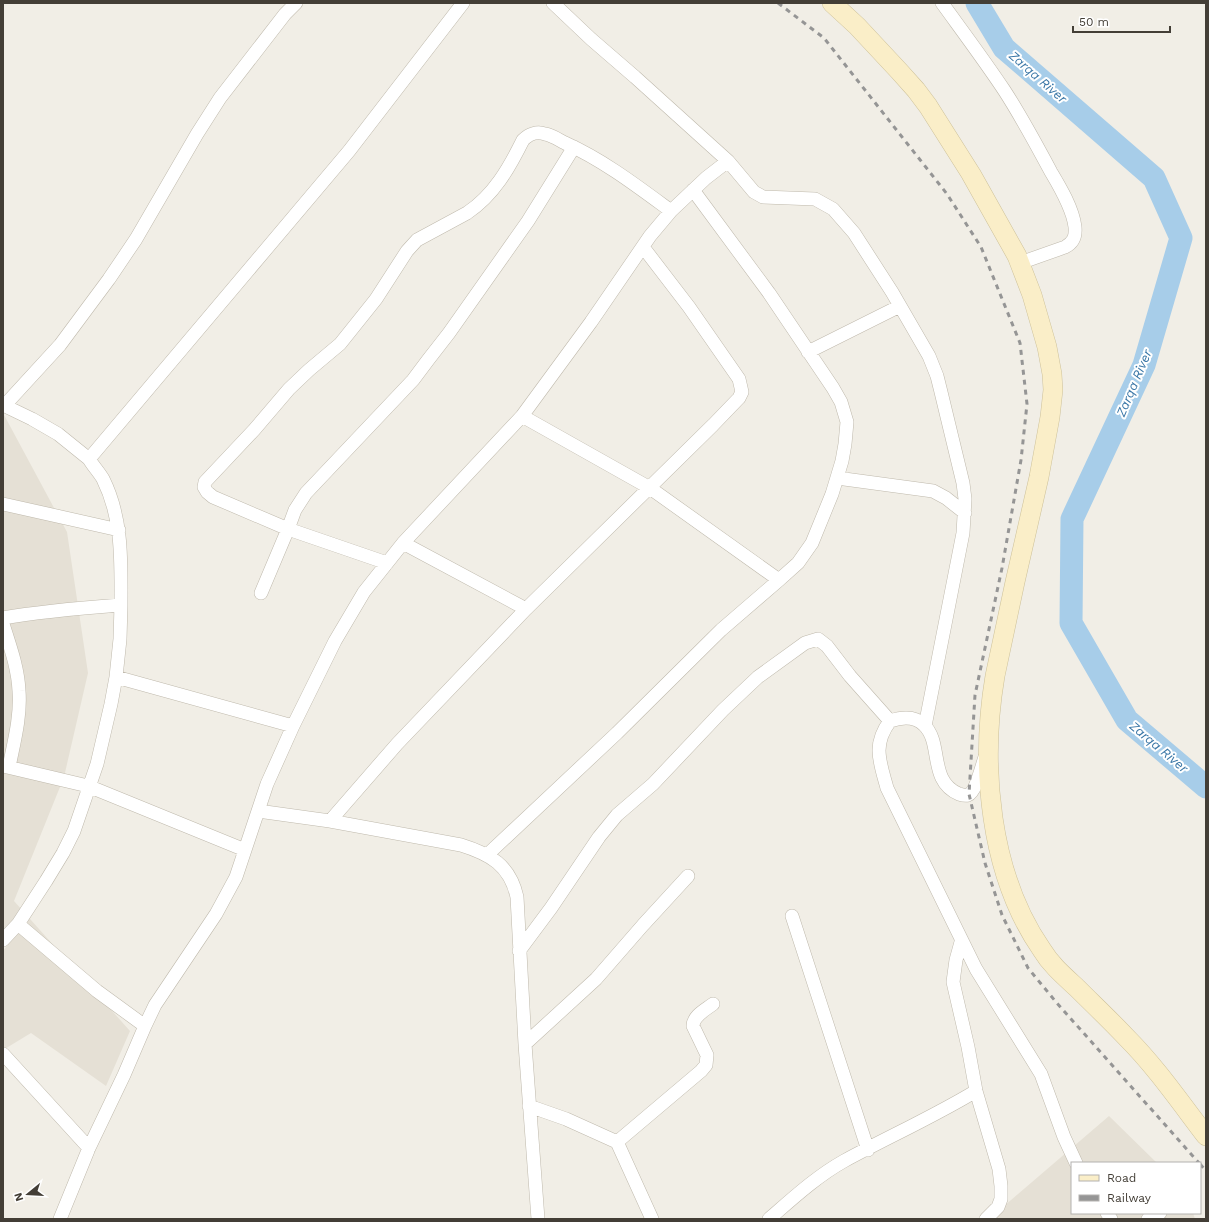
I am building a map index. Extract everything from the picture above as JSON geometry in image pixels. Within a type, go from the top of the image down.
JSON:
[{"type":"street","points":[[3,940],[18,924],[63,853],[74,831],[88,786],[97,764],[111,704],[116,677],[120,639],[121,605],[119,530],[116,513],[102,478],[88,459],[58,434],[4,406],[60,345],[109,279],[136,239],[197,134],[220,98],[270,32],[296,3]]},
{"type":"street","points":[[88,459],[349,151],[463,3]]},
{"type":"street","points":[[553,3],[591,40],[635,77],[728,161],[758,195],[763,197],[815,199],[833,209],[854,233],[900,306],[929,356],[937,376],[963,482],[965,513],[963,533],[925,726]]},
{"type":"street","points":[[832,3],[857,26],[899,71],[928,106],[971,174],[1011,244],[1020,263],[1032,295],[1047,347],[1051,367],[1053,390],[1039,478],[1015,582],[995,676],[990,708],[991,802],[998,851],[1015,900],[1027,927],[1042,950],[1051,962],[1136,1047],[1170,1088],[1206,1136]]},
{"type":"street","points":[[942,3],[1003,90],[1030,133],[1062,191],[1072,215],[1075,227],[1074,240],[1071,244],[1020,263]]},
{"type":"street","points":[[387,563],[288,529],[213,497],[204,487],[205,482],[254,430],[289,389],[344,339],[376,299],[407,251],[417,240],[475,208],[508,170],[523,140],[532,134],[545,133],[574,147],[614,171],[670,211]]},
{"type":"street","points":[[261,593],[295,510],[306,493],[412,380],[449,333],[528,221],[574,147]]},
{"type":"street","points":[[60,1219],[89,1148],[124,1075],[145,1026],[156,1005],[226,897],[236,877],[267,784],[293,726],[335,641],[364,592],[403,543],[522,416],[670,211],[728,161]]},
{"type":"street","points":[[487,855],[617,733],[721,630],[798,563],[812,543],[837,478],[845,444],[847,422],[841,402],[769,293],[693,190]]},
{"type":"street","points":[[330,821],[397,744],[526,609],[650,488],[739,398],[742,392],[739,379],[689,307],[643,247]]},
{"type":"street","points":[[808,352],[900,306]]},
{"type":"street","points":[[522,416],[650,488],[779,580]]},
{"type":"street","points":[[837,478],[933,491],[946,498],[965,513]]},
{"type":"street","points":[[3,504],[119,530]]},
{"type":"street","points":[[403,543],[526,609]]},
{"type":"street","points":[[3,618],[34,612],[68,608],[121,605]]},
{"type":"street","points":[[3,624],[16,666],[20,692],[18,720],[6,767],[88,786],[245,850]]},
{"type":"street","points":[[519,951],[551,908],[599,837],[617,816],[653,784],[758,676],[806,644],[818,640],[827,646],[850,676],[890,721]]},
{"type":"street","points":[[116,677],[293,726]]},
{"type":"street","points":[[990,744],[972,791],[966,796],[949,788],[944,782],[930,732],[917,720],[911,718],[900,718],[890,721],[881,736],[878,749],[880,766],[887,788],[961,942],[1041,1074],[1064,1137],[1076,1162]]},
{"type":"street","points":[[258,811],[330,821],[461,845],[475,849],[487,855],[503,867],[514,886],[517,897],[529,1106],[538,1219]]},
{"type":"street","points":[[525,1044],[596,979],[643,924],[688,876]]},
{"type":"street","points":[[792,916],[868,1150]]},
{"type":"street","points":[[18,924],[97,991],[145,1026]]},
{"type":"street","points":[[961,942],[956,960],[953,982],[968,1047],[976,1091],[999,1169],[1001,1186],[1001,1199],[998,1207],[992,1215],[986,1219]]},
{"type":"street","points":[[617,1142],[701,1071],[706,1065],[707,1056],[693,1026],[693,1021],[713,1004]]},
{"type":"street","points":[[3,1054],[89,1148]]},
{"type":"street","points":[[777,1217],[821,1176],[843,1162],[929,1118],[976,1091]]},
{"type":"street","points":[[529,1106],[566,1119],[617,1142],[652,1219]]},
{"type":"street","points":[[1148,1219],[1158,1214]]},
{"type":"shaded area","points":[[3,413],[67,532],[88,673],[64,777],[14,901],[130,1031],[106,1086],[31,1033],[3,1050],[3,951],[6,947],[3,945]]},
{"type":"shaded area","points":[[1109,1116],[1156,1162],[1071,1162],[1071,1214],[1193,1214],[1195,1219],[989,1219]]},
{"type":"waterway","name":"Zarqa River","points":[[977,3],[1004,48],[1154,178],[1181,238],[1144,365],[1072,519],[1071,623],[1127,720],[1206,787]]},
{"type":"railway","points":[[778,3],[824,38],[947,194],[981,247],[1020,343],[1027,404],[1021,460],[1002,568],[975,695],[969,794],[985,863],[1002,915],[1028,968],[1056,1002],[1198,1162]]},
{"type":"railway","points":[[1201,1165],[1206,1171]]}]
